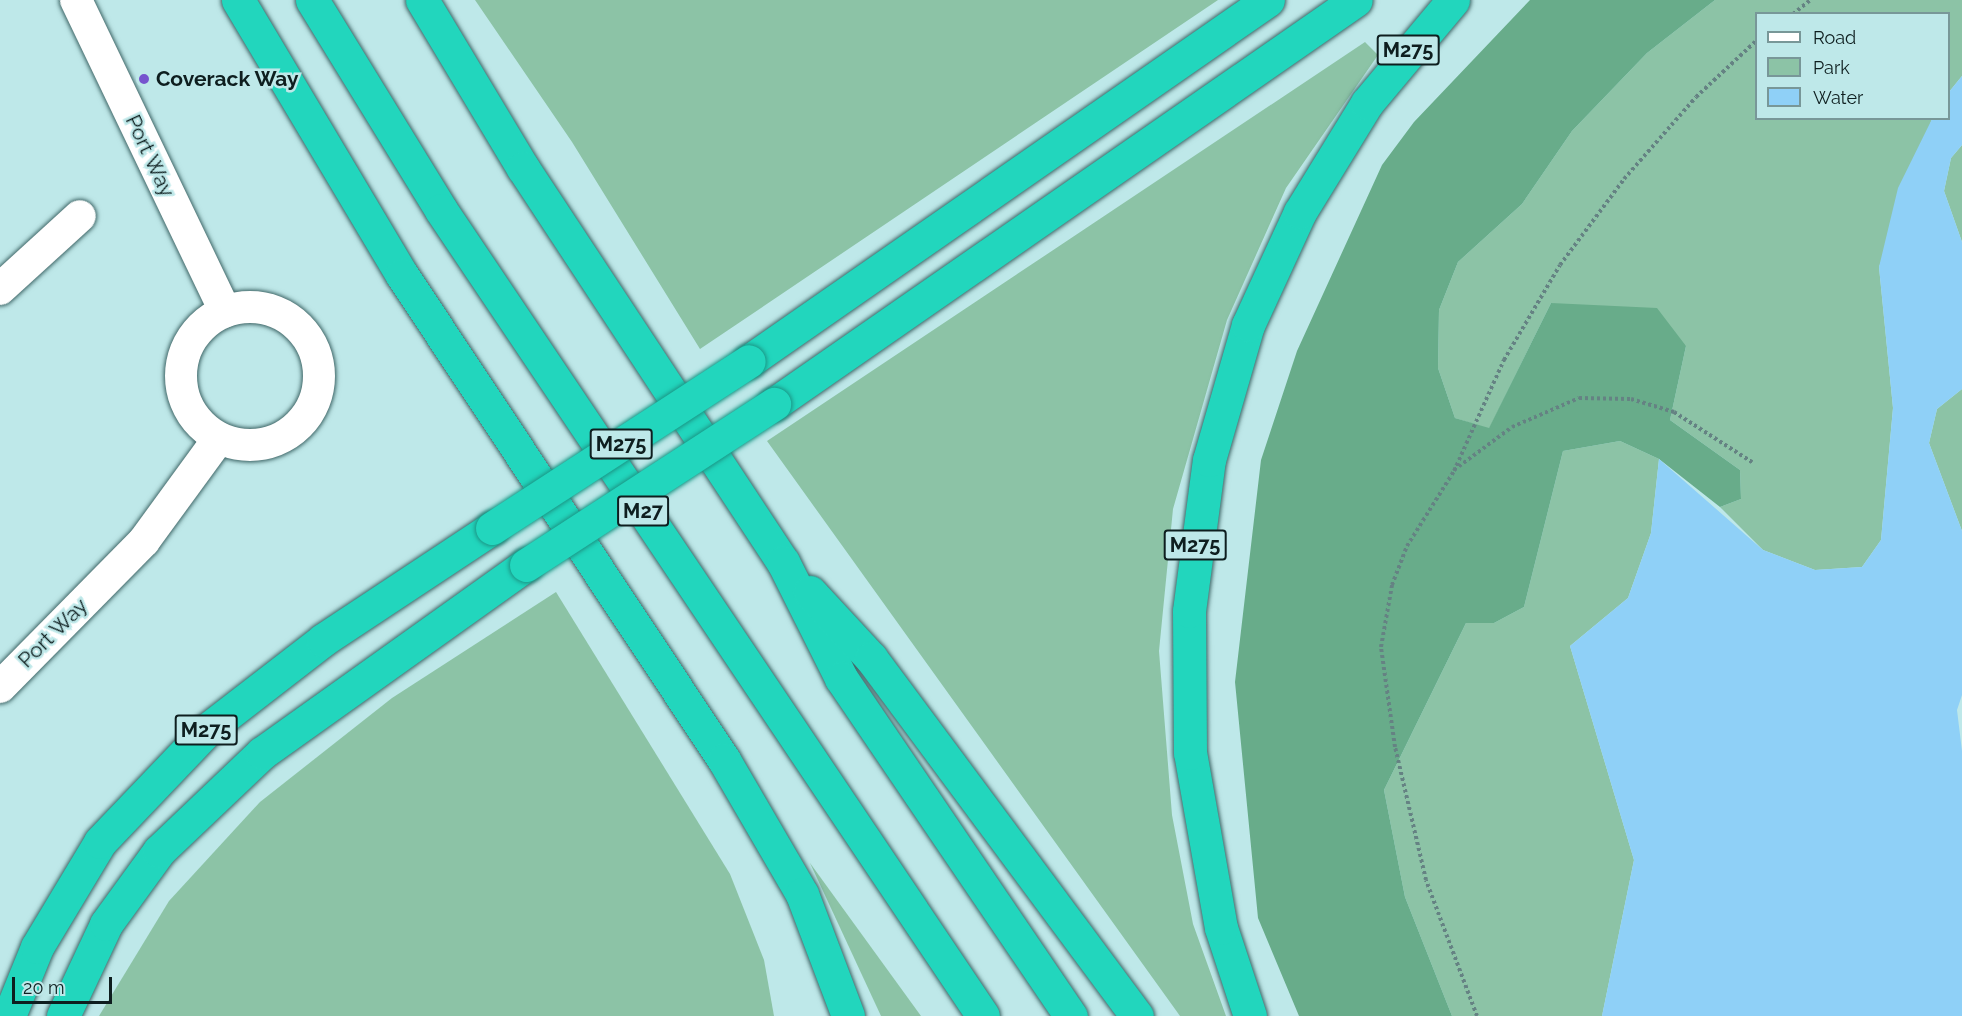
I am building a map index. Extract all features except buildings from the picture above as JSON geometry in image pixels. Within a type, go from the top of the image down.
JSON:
[{"type":"highway","points":[[238,0],[402,275],[724,760],[802,894],[848,1016]]},
{"type":"highway","name":"M27","points":[[312,0],[441,210],[984,1016]]},
{"type":"highway","points":[[422,0],[523,168],[783,562],[841,678],[1071,1016]]},
{"type":"highway","name":"M275","points":[[9,1016],[37,947],[100,842],[208,729],[323,640],[749,361],[1268,0]]},
{"type":"highway","points":[[63,1016],[106,924],[159,851],[262,753],[526,565],[774,404],[1356,0]]},
{"type":"highway","name":"M275","points":[[1250,1016],[1221,928],[1190,753],[1189,612],[1207,470],[1248,325],[1300,212],[1368,102],[1453,0]]},
{"type":"highway","points":[[783,562],[871,658],[1137,1016]]},
{"type":"street","name":"Port Way","points":[[76,0],[225,312]]},
{"type":"street","points":[[0,289],[80,216]]},
{"type":"street","points":[[267,309],[289,319],[307,336],[319,377],[303,422],[284,437],[242,446],[219,438],[190,411],[181,365],[194,336],[225,312],[267,309]]},
{"type":"street","name":"Port Way","points":[[0,687],[144,541],[219,438]]},
{"type":"path","points":[[1795,12],[1810,0]]},
{"type":"path","points":[[1477,1016],[1426,880],[1395,747],[1382,647],[1392,585],[1407,546],[1454,471],[1504,360],[1560,265],[1624,178],[1696,97],[1755,42]]},
{"type":"path","points":[[1454,471],[1512,427],[1579,398],[1631,399],[1674,412],[1752,462]]},
{"type":"green space","points":[[475,0],[1218,0],[700,349],[572,142]]},
{"type":"green space","points":[[1530,0],[1715,0],[1647,53],[1572,131],[1522,204],[1458,262],[1439,310],[1438,368],[1455,418],[1489,428],[1551,303],[1657,308],[1686,346],[1670,420],[1740,470],[1741,499],[1720,507],[1659,459],[1620,441],[1563,451],[1524,607],[1494,623],[1466,623],[1384,790],[1405,897],[1452,1016],[1299,1016],[1258,918],[1235,682],[1261,460],[1297,351],[1382,165],[1414,122]]},
{"type":"green space","points":[[1715,0],[1962,0],[1962,76],[1950,91],[1950,12],[1755,12],[1755,120],[1932,120],[1879,267],[1893,408],[1881,540],[1862,567],[1815,570],[1763,550],[1720,507],[1741,499],[1740,470],[1670,420],[1686,346],[1551,303],[1489,429],[1455,418],[1438,368],[1439,310],[1458,262],[1522,204],[1572,131],[1647,53]]},
{"type":"green space","points":[[1365,42],[1378,55],[1286,188],[1227,320],[1173,509],[1159,651],[1172,815],[1193,924],[1226,1016],[1180,1016],[767,441]]},
{"type":"green space","points":[[1962,145],[1962,242],[1944,191],[1951,158]]},
{"type":"green space","points":[[1962,389],[1962,531],[1929,443],[1937,409]]},
{"type":"green space","points":[[1620,441],[1659,459],[1651,533],[1628,598],[1570,646],[1634,860],[1602,1016],[1452,1016],[1405,897],[1384,790],[1466,623],[1494,623],[1524,607],[1563,451]]},
{"type":"green space","points":[[556,592],[730,874],[764,960],[774,1016],[99,1016],[169,901],[260,802],[392,698]]},
{"type":"green space","points":[[810,863],[921,1016],[881,1016]]},
{"type":"water","points":[[1962,76],[1962,145],[1951,158],[1944,191],[1962,242],[1962,389],[1937,409],[1929,443],[1962,531],[1962,695],[1957,710],[1962,751],[1962,1016],[1602,1016],[1634,860],[1570,646],[1628,598],[1651,533],[1659,459],[1763,550],[1815,570],[1862,567],[1881,540],[1893,408],[1879,267],[1898,188],[1932,120],[1950,120],[1950,91]]},
{"type":"place","name":"Coverack Way","points":[[144,79]]}]
